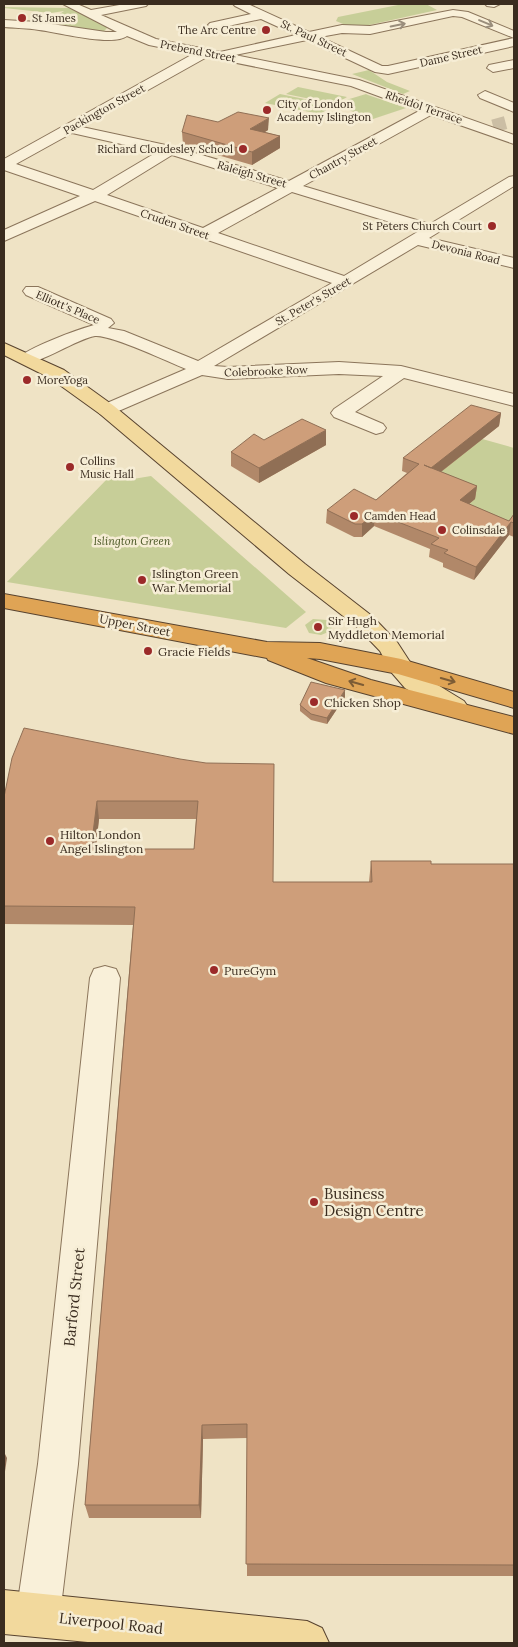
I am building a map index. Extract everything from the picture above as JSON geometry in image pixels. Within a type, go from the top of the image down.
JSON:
[{"type":"highway","name":"Upper Street","points":[[4,601],[267,650],[320,651],[401,667],[514,700]]},
{"type":"highway","name":"Upper Street","points":[[267,650],[310,670],[378,690],[455,707],[514,726]]},
{"type":"main road","points":[[4,348],[57,374],[107,410],[297,569],[364,622],[389,647],[401,667],[414,682],[455,707]]},
{"type":"main road","name":"Liverpool Road","points":[[21,1614],[297,1643]]},
{"type":"street","name":"Prebend Street","points":[[69,4],[129,33],[153,42],[333,77]]},
{"type":"street","points":[[90,14],[142,4]]},
{"type":"street","name":"St. Paul Street","points":[[240,4],[310,35],[379,69],[388,70]]},
{"type":"street","points":[[440,4],[514,35]]},
{"type":"street","points":[[220,56],[230,50],[342,29],[370,30],[472,5]]},
{"type":"street","points":[[214,24],[263,15]]},
{"type":"street","points":[[4,24],[29,27],[38,26],[116,37],[129,33]]},
{"type":"street","points":[[12,36],[29,27]]},
{"type":"street","name":"Dame Street","points":[[388,70],[514,42]]},
{"type":"street","name":"Packington Street","points":[[4,165],[204,53]]},
{"type":"street","name":"Rheidol Terrace","points":[[333,77],[430,110],[488,127],[514,140]]},
{"type":"street","points":[[485,95],[514,108]]},
{"type":"street","name":"Chantry Street","points":[[204,234],[430,110]]},
{"type":"street","name":"Raleigh Street","points":[[69,128],[170,150],[432,230]]},
{"type":"street","points":[[4,236],[94,195],[170,150]]},
{"type":"street","name":"Cruden Street","points":[[4,165],[346,282]]},
{"type":"street","name":"St. Peter's Street","points":[[107,410],[161,388],[199,368],[218,355],[346,282],[432,230],[493,201],[514,180]]},
{"type":"street","name":"Devonia Road","points":[[417,240],[514,263]]},
{"type":"street","name":"Elliott's Place","points":[[32,291],[100,326]]},
{"type":"street","points":[[27,359],[100,326]]},
{"type":"street","name":"Colebrooke Row","points":[[100,326],[199,368],[222,372],[339,368],[401,372],[514,400]]},
{"type":"street","points":[[376,428],[341,413],[401,372]]},
{"type":"street","name":"Barford Street","points":[[21,1614],[58,1464],[105,978]]},
{"type":"green space","points":[[403,4],[426,4],[437,10],[360,27],[348,26],[336,21],[338,17]]},
{"type":"green space","points":[[4,7],[69,8],[108,27],[103,32],[97,32],[45,24],[64,11],[51,13]]},
{"type":"green space","points":[[369,70],[387,82],[410,91],[403,94],[352,74]]},
{"type":"green space","points":[[298,87],[347,97],[335,104],[286,94]]},
{"type":"green space","points":[[280,94],[334,105],[320,114],[265,103]]},
{"type":"green space","points":[[366,94],[406,108],[370,120],[339,105],[346,100]]},
{"type":"green space","points":[[443,428],[514,448],[514,524],[485,566],[476,563],[429,481]]},
{"type":"green space","name":"Islington Green","points":[[151,476],[306,612],[286,628],[7,582],[108,478],[133,479]]},
{"type":"green space","points":[[313,619],[327,620],[332,625],[331,631],[321,635],[309,633],[305,625]]},
{"type":"building","points":[[238,112],[269,118],[250,129],[280,136],[252,152],[182,132],[187,115],[218,122]]},
{"type":"building","points":[[471,405],[501,413],[431,468],[477,486],[460,500],[509,521],[514,514],[514,523],[511,522],[476,567],[444,553],[448,550],[431,544],[439,538],[375,513],[362,524],[355,524],[327,510],[354,489],[376,500],[419,464],[403,458]]},
{"type":"building","points":[[302,419],[326,430],[259,468],[231,452],[254,434],[264,440]]},
{"type":"building","points":[[311,682],[345,690],[327,718],[311,714],[300,705]]},
{"type":"building","name":"Business Design Centre","points":[[24,728],[206,763],[274,764],[273,882],[372,882],[371,861],[431,861],[431,864],[514,864],[514,1565],[246,1564],[247,1424],[202,1425],[199,1505],[85,1505],[135,907],[4,906],[4,797],[12,758]],"holes":[[[97,801],[198,801],[194,849],[91,849]]]},
{"type":"tunnel","points":[[493,126],[508,122]]},
{"type":"place","name":"St James","points":[[22,18]]},
{"type":"place","name":"The Arc Centre","points":[[266,30]]},
{"type":"place","name":"City of London Academy Islington","points":[[267,110]]},
{"type":"place","name":"Richard Cloudesley School","points":[[243,149]]},
{"type":"place","name":"St Peters Church Court","points":[[492,226]]},
{"type":"place","name":"MoreYoga","points":[[27,380]]},
{"type":"place","name":"Collins Music Hall","points":[[70,467]]},
{"type":"place","name":"Camden Head","points":[[354,516]]},
{"type":"place","name":"Colinsdale","points":[[442,530]]},
{"type":"place","name":"Islington Green War Memorial","points":[[142,580]]},
{"type":"place","name":"Sir Hugh Myddleton Memorial","points":[[318,627]]},
{"type":"place","name":"Gracie Fields","points":[[148,651]]},
{"type":"place","name":"Chicken Shop","points":[[314,702]]},
{"type":"place","name":"Hilton London Angel Islington","points":[[50,841]]},
{"type":"place","name":"PureGym","points":[[214,970]]},
{"type":"place","name":"Business Design Centre","points":[[314,1202]]}]
